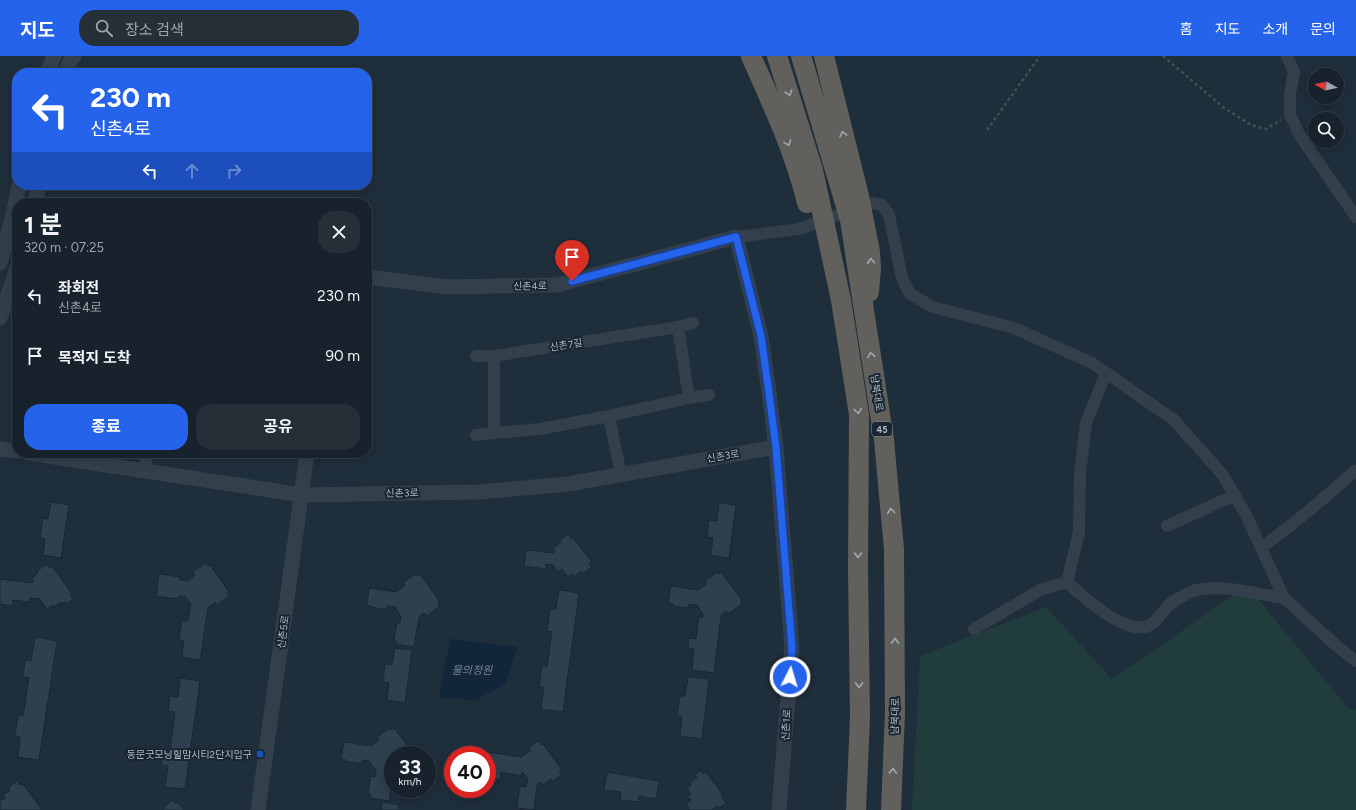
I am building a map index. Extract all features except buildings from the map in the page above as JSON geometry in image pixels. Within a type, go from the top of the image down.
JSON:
[{"type":"highway","points":[[751,56],[783,128],[802,181],[838,336],[850,357]]},
{"type":"highway","name":"45","points":[[777,56],[814,170],[841,300],[859,416],[858,570],[860,718],[856,810]]},
{"type":"highway","name":"남북대로","points":[[801,56],[850,220],[884,440],[894,549],[895,713],[891,810]]},
{"type":"highway","points":[[824,56],[859,196],[870,252],[871,268],[867,328]]},
{"type":"street","points":[[48,68],[54,56]]},
{"type":"street","points":[[68,68],[74,56]]},
{"type":"street","points":[[1288,56],[1294,72],[1290,94],[1290,115],[1299,134],[1356,217]]},
{"type":"street","points":[[736,237],[799,229],[868,204],[872,203],[882,205],[889,215],[902,278],[910,294],[934,307],[1014,328],[1092,363],[1174,420],[1223,475],[1262,547],[1284,598],[1339,648],[1356,661]]},
{"type":"street","points":[[0,263],[12,229]]},
{"type":"street","name":"신촌4로","points":[[372,278],[447,287],[557,285],[736,237]]},
{"type":"street","name":"신촌1로","points":[[736,237],[761,336],[776,447],[792,648],[780,810]]},
{"type":"street","points":[[0,318],[12,283]]},
{"type":"street","name":"신촌7길","points":[[476,356],[494,356],[678,327],[693,323]]},
{"type":"street","points":[[678,327],[689,398]]},
{"type":"street","points":[[494,356],[494,434]]},
{"type":"street","points":[[1067,582],[1079,532],[1080,473],[1086,423],[1106,373]]},
{"type":"street","points":[[476,435],[540,429],[709,395]]},
{"type":"street","points":[[609,416],[620,474]]},
{"type":"street","name":"신촌3로","points":[[62,458],[302,495],[479,492],[568,484],[776,447]]},
{"type":"street","points":[[0,449],[12,450]]},
{"type":"street","points":[[145,470],[146,458]]},
{"type":"street","name":"신촌5로","points":[[258,810],[306,458]]},
{"type":"street","points":[[1262,547],[1327,497],[1356,470]]},
{"type":"street","points":[[1167,526],[1235,495]]},
{"type":"street","points":[[1067,582],[1080,595],[1106,614],[1132,626],[1143,627],[1153,624],[1171,603],[1195,590],[1219,588],[1284,598]]},
{"type":"street","points":[[974,628],[1040,590],[1067,582]]},
{"type":"path","points":[[987,130],[1040,56]]},
{"type":"path","points":[[1163,56],[1223,106],[1251,125],[1266,129],[1290,115]]},
{"type":"green space","points":[[1247,586],[1348,708],[1356,710],[1356,810],[912,810],[920,656],[1046,607],[1112,679]]},
{"type":"water","name":"물의정원","points":[[450,639],[517,647],[505,685],[475,700],[439,698]]},
{"type":"place","name":"동문굿모닝힐맘시티2단지입구","points":[[260,754]]},
{"type":"route","points":[[572,281],[736,237],[761,336],[776,447],[792,648],[790,677]]}]
